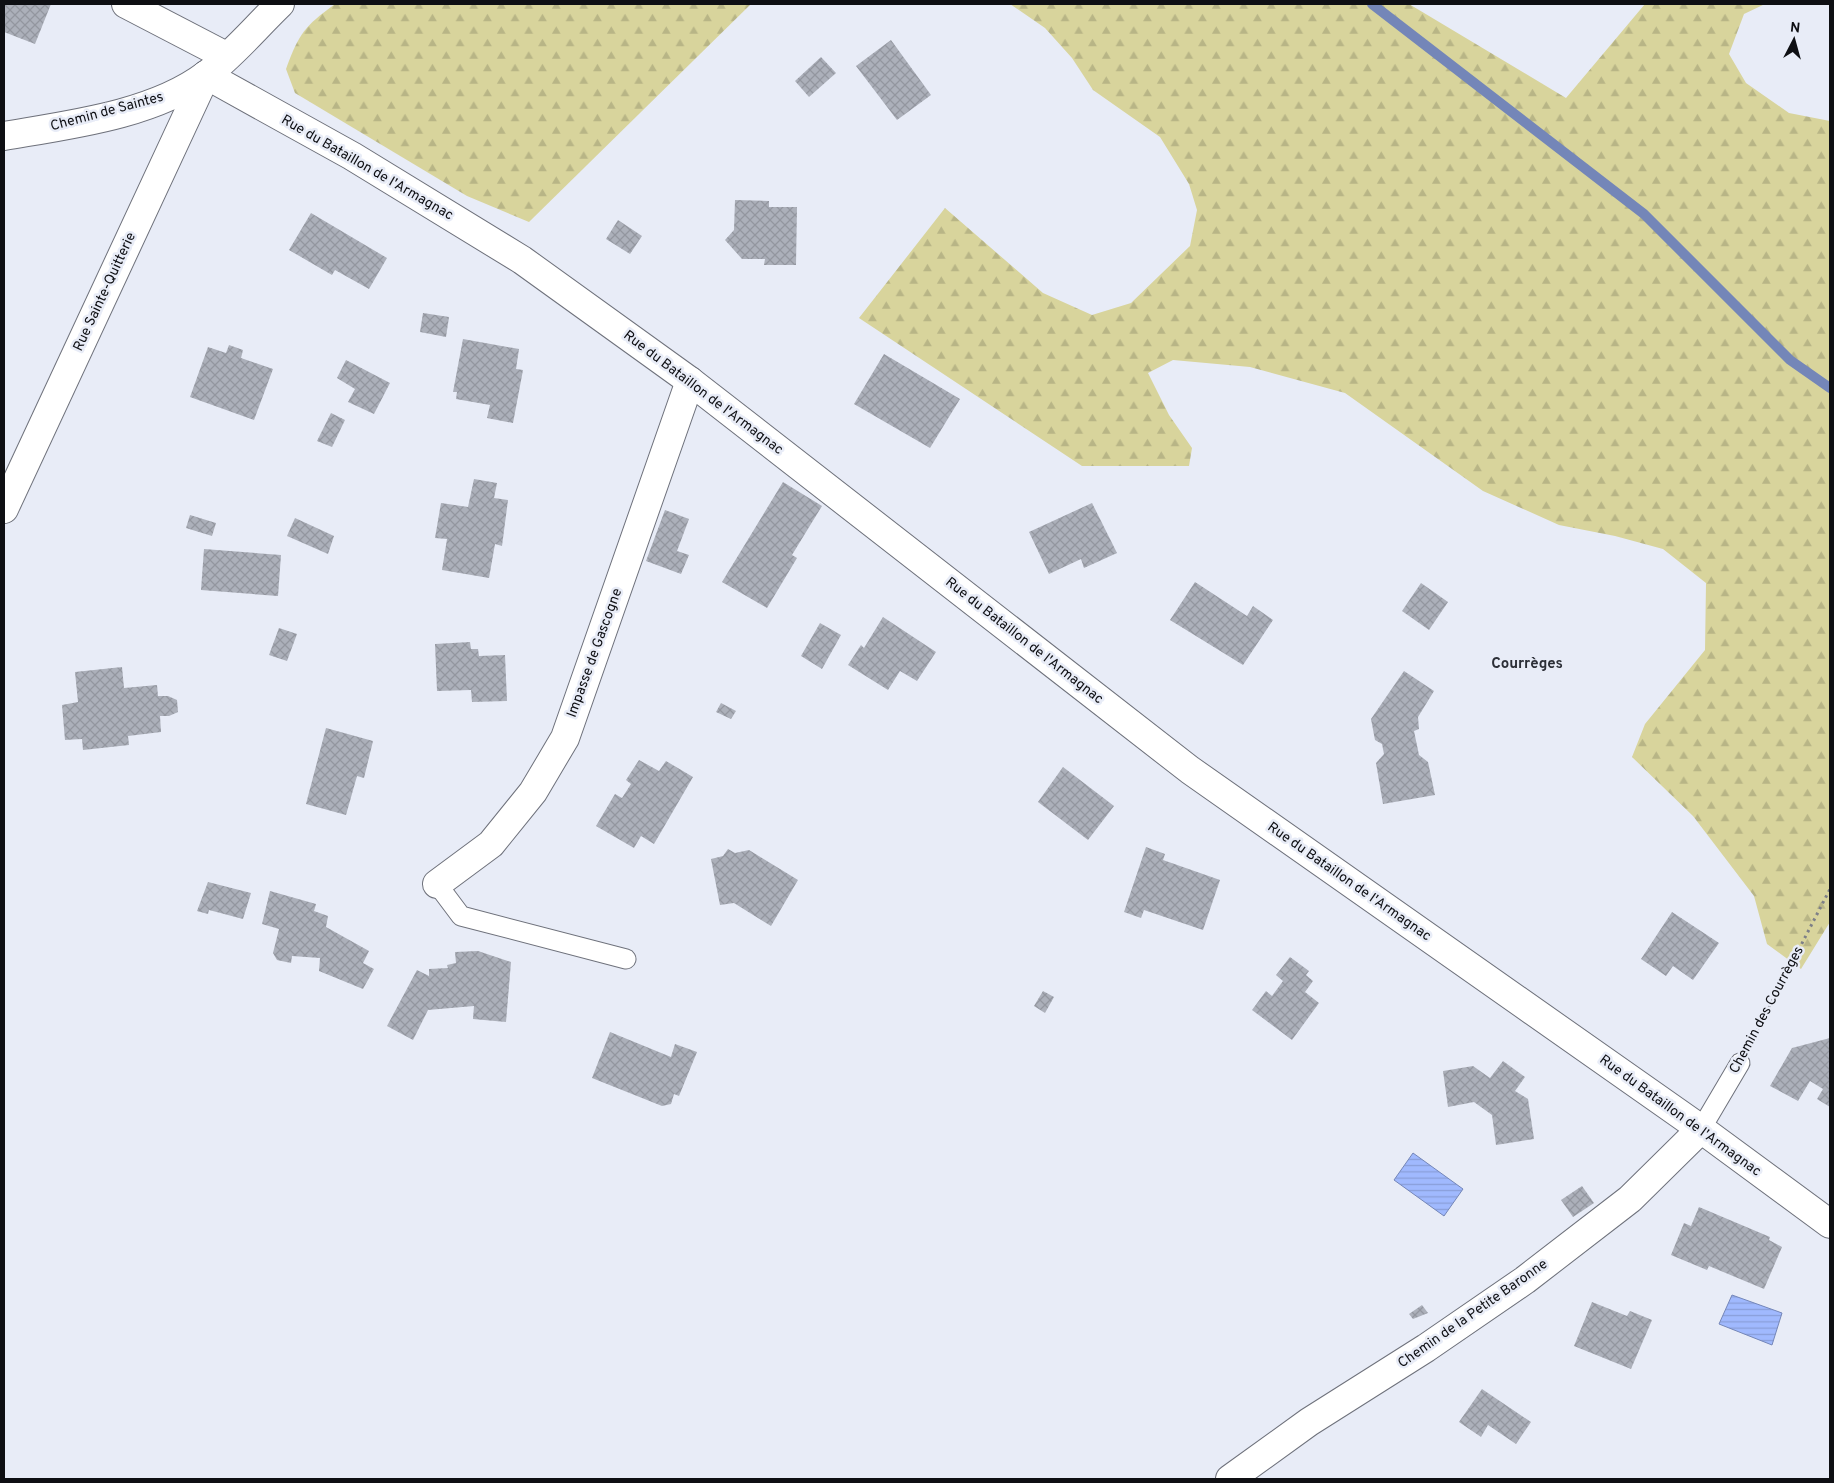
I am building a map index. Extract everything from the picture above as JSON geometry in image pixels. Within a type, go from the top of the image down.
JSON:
[{"type":"street","points":[[126,4],[226,56]]},
{"type":"street","points":[[206,75],[280,4]]},
{"type":"street","name":"Chemin de Saintes","points":[[4,136],[76,123],[160,102],[206,75]]},
{"type":"street","name":"Rue du Bataillon de l'Armagnac","points":[[206,75],[352,156],[522,260],[690,381],[1190,770],[1701,1129],[1830,1224]]},
{"type":"street","name":"Rue Sainte-Quitterie","points":[[4,509],[206,75]]},
{"type":"street","name":"Impasse de Gascogne","points":[[437,884],[491,844],[533,792],[565,738],[690,381]]},
{"type":"street","name":"Chemin de la Petite Baronne","points":[[1230,1479],[1309,1422],[1426,1348],[1526,1280],[1630,1199],[1701,1129]]},
{"type":"lane","points":[[437,884],[461,916],[626,959]]},
{"type":"lane","name":"Chemin des Courrèges","points":[[1701,1129],[1740,1062]]},
{"type":"path","name":"Chemin des Courrèges","points":[[1740,1062],[1830,889]]},
{"type":"green space","points":[[335,4],[751,4],[529,222],[467,196],[295,93],[286,69],[299,38],[317,18]]},
{"type":"green space","points":[[1010,4],[1409,4],[1566,98],[1645,4],[1765,4],[1744,14],[1729,54],[1746,83],[1789,113],[1830,121],[1830,922],[1801,969],[1767,944],[1754,896],[1693,816],[1632,757],[1645,724],[1705,650],[1706,583],[1663,549],[1615,536],[1559,525],[1483,491],[1345,393],[1250,367],[1173,360],[1148,373],[1169,415],[1192,448],[1189,466],[1082,466],[859,318],[945,208],[1043,293],[1092,315],[1131,303],[1190,246],[1197,210],[1189,184],[1160,137],[1093,90],[1072,58],[1045,28]]},
{"type":"water","points":[[1413,1153],[1463,1189],[1444,1216],[1394,1180]]},
{"type":"water","points":[[1732,1295],[1782,1313],[1772,1345],[1719,1324]]},
{"type":"building","points":[[4,4],[51,4],[35,44],[4,32]]},
{"type":"building","points":[[891,40],[931,95],[897,120],[856,66]]},
{"type":"building","points":[[821,57],[836,73],[809,97],[795,81]]},
{"type":"building","points":[[735,200],[769,201],[769,207],[797,207],[796,265],[764,265],[765,259],[742,259],[725,240],[734,230]]},
{"type":"building","points":[[311,213],[387,258],[369,289],[335,270],[332,275],[289,250]]},
{"type":"building","points":[[618,220],[642,236],[630,254],[606,239]]},
{"type":"building","points":[[423,313],[449,317],[446,337],[420,332]]},
{"type":"building","points":[[463,339],[519,349],[516,369],[523,370],[513,423],[487,418],[490,405],[456,399],[457,392],[453,392]]},
{"type":"building","points":[[229,345],[243,350],[241,358],[273,369],[254,420],[190,397],[208,347],[226,353]]},
{"type":"building","points":[[884,354],[960,399],[930,448],[854,404]]},
{"type":"building","points":[[346,360],[390,383],[374,414],[348,402],[355,389],[337,378]]},
{"type":"building","points":[[331,413],[345,420],[332,447],[317,441]]},
{"type":"building","points":[[474,479],[497,483],[494,498],[508,500],[502,546],[495,544],[489,578],[442,570],[447,539],[435,538],[441,503],[468,507]]},
{"type":"building","points":[[783,482],[822,506],[792,555],[797,558],[767,608],[722,582]]},
{"type":"building","points":[[1092,503],[1117,553],[1084,568],[1081,559],[1049,574],[1029,532]]},
{"type":"building","points":[[665,510],[689,519],[677,551],[689,555],[681,574],[646,561]]},
{"type":"building","points":[[190,515],[216,523],[212,536],[186,528]]},
{"type":"building","points":[[295,518],[334,536],[328,554],[287,536]]},
{"type":"building","points":[[204,549],[281,555],[278,596],[201,590]]},
{"type":"building","points":[[1195,582],[1247,616],[1253,606],[1273,620],[1243,665],[1170,620]]},
{"type":"building","points":[[1421,583],[1448,602],[1429,630],[1402,611]]},
{"type":"building","points":[[883,617],[936,652],[917,681],[900,671],[888,690],[848,665],[861,645],[864,648]]},
{"type":"building","points":[[820,623],[841,635],[822,669],[801,656]]},
{"type":"building","points":[[279,628],[297,634],[287,661],[269,655]]},
{"type":"building","points":[[470,642],[471,649],[478,649],[479,656],[505,655],[507,701],[472,702],[471,690],[437,691],[435,644]]},
{"type":"building","points":[[122,667],[124,688],[157,685],[158,696],[168,696],[177,700],[178,712],[169,716],[160,716],[161,732],[128,736],[129,745],[83,750],[82,739],[65,740],[62,705],[78,702],[75,672]]},
{"type":"building","points":[[1404,671],[1434,691],[1418,717],[1419,729],[1414,731],[1419,755],[1428,762],[1435,795],[1383,804],[1376,763],[1384,754],[1382,744],[1375,740],[1371,719]]},
{"type":"building","points":[[721,703],[736,711],[731,719],[716,712]]},
{"type":"building","points":[[326,728],[373,741],[364,778],[357,776],[346,815],[306,804]]},
{"type":"building","points":[[639,760],[659,771],[666,761],[693,777],[654,844],[641,836],[634,848],[596,826],[615,794],[622,798],[631,784],[626,780]]},
{"type":"building","points":[[1063,767],[1114,806],[1088,840],[1038,802]]},
{"type":"building","points":[[1146,847],[1165,854],[1163,860],[1220,880],[1203,930],[1144,910],[1141,918],[1124,912]]},
{"type":"building","points":[[728,849],[735,853],[749,850],[798,880],[771,926],[734,903],[720,905],[711,859],[723,856]]},
{"type":"building","points":[[208,882],[251,893],[243,919],[209,910],[208,914],[197,911]]},
{"type":"building","points":[[270,891],[316,904],[314,911],[328,916],[326,927],[369,951],[363,963],[374,969],[363,989],[319,971],[320,958],[292,956],[291,963],[277,960],[273,953],[279,929],[262,924]]},
{"type":"building","points":[[1672,912],[1719,943],[1693,980],[1673,966],[1666,976],[1641,959]]},
{"type":"building","points":[[478,951],[511,962],[506,1022],[473,1019],[474,1006],[428,1010],[413,1040],[387,1026],[417,970],[429,976],[429,969],[448,968],[447,965],[456,963],[455,952]]},
{"type":"building","points":[[1290,957],[1309,971],[1306,975],[1313,981],[1305,992],[1319,1003],[1292,1040],[1252,1010],[1266,991],[1272,996],[1283,981],[1276,975]]},
{"type":"building","points":[[1043,991],[1054,997],[1045,1013],[1034,1006]]},
{"type":"building","points":[[610,1032],[671,1057],[675,1044],[697,1052],[679,1096],[674,1094],[671,1104],[662,1106],[592,1078]]},
{"type":"building","points":[[1830,1038],[1830,1107],[1817,1099],[1823,1089],[1810,1081],[1798,1101],[1770,1086],[1792,1048]]},
{"type":"building","points":[[1503,1061],[1525,1077],[1515,1091],[1528,1099],[1534,1139],[1496,1145],[1492,1115],[1474,1102],[1448,1107],[1443,1071],[1473,1066],[1490,1078]]},
{"type":"building","points":[[1582,1186],[1594,1203],[1573,1217],[1561,1200]]},
{"type":"building","points":[[1699,1207],[1770,1237],[1769,1240],[1782,1247],[1764,1289],[1709,1266],[1707,1270],[1671,1255],[1684,1223],[1691,1226]]},
{"type":"building","points":[[1592,1302],[1627,1316],[1630,1311],[1652,1320],[1631,1369],[1574,1346]]},
{"type":"building","points":[[1422,1305],[1428,1313],[1413,1319],[1409,1314]]},
{"type":"building","points":[[1482,1389],[1531,1422],[1516,1444],[1488,1425],[1481,1437],[1459,1422]]},
{"type":"waterway","points":[[1372,4],[1644,214],[1790,360],[1830,388]]},
{"type":"district","name":"Courrèges","points":[[1527,664]]}]
